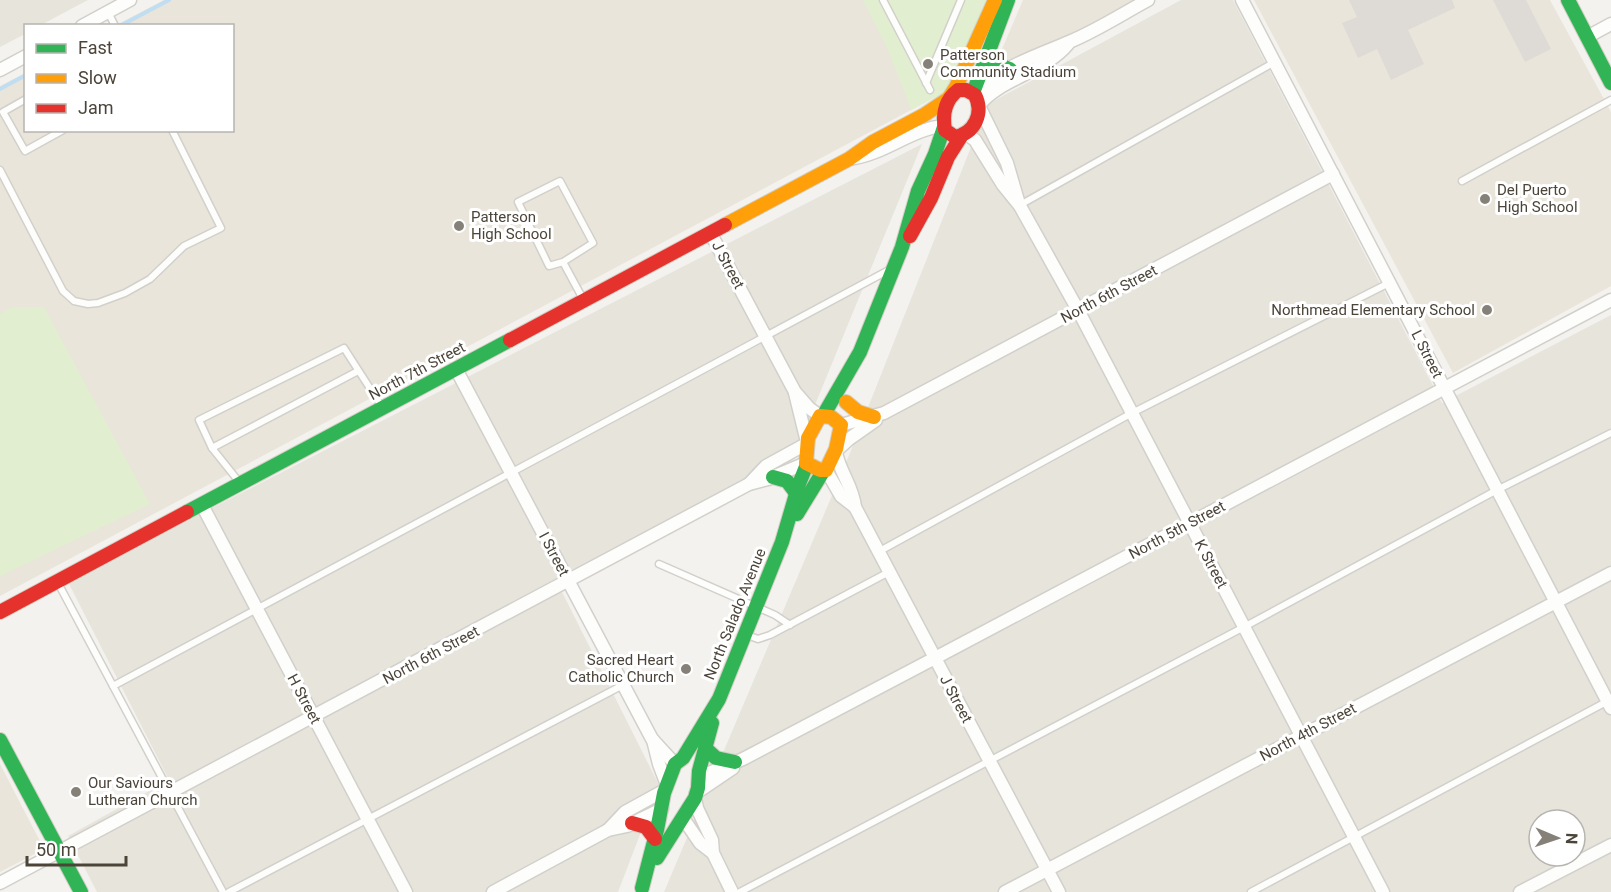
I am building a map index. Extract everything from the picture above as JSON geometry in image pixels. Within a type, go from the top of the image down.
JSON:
[{"type":"main road","points":[[995,0],[956,87],[944,108],[944,127],[951,135],[963,135],[977,120],[977,100],[989,51],[1008,0]]},
{"type":"main road","points":[[1568,0],[1611,83]]},
{"type":"main road","points":[[989,51],[996,65],[1010,69]]},
{"type":"main road","points":[[949,98],[958,90],[966,90],[977,100]]},
{"type":"main road","name":"North 7th Street","points":[[0,612],[584,299],[711,234],[849,159],[872,142],[934,109],[949,98]]},
{"type":"main road","name":"North Salado Avenue","points":[[782,542],[802,503],[836,451],[840,424],[860,352],[895,267],[918,191],[935,154],[944,127]]},
{"type":"main road","name":"North Salado Avenue","points":[[902,247],[924,214],[948,157],[963,135]]},
{"type":"main road","name":"North Salado Avenue","points":[[641,890],[661,850],[695,795],[719,699],[782,542],[806,464],[807,443],[860,352]]},
{"type":"main road","points":[[846,402],[858,412],[879,415]]},
{"type":"main road","points":[[822,416],[831,417],[840,424]]},
{"type":"main road","points":[[806,464],[825,470]]},
{"type":"main road","points":[[773,477],[787,481],[796,493]]},
{"type":"main road","name":"North Salado Avenue","points":[[641,890],[656,839],[666,788],[677,763],[719,699]]},
{"type":"main road","points":[[0,740],[81,892]]},
{"type":"main road","points":[[705,748],[716,758],[739,760]]},
{"type":"main road","points":[[632,823],[646,827],[656,839]]},
{"type":"street","points":[[84,24],[130,0]]},
{"type":"street","points":[[977,100],[985,84],[1010,69],[1041,53],[1069,43],[1148,0]]},
{"type":"street","name":"L Street","points":[[1242,0],[1610,703]]},
{"type":"street","points":[[1587,37],[1611,24]]},
{"type":"street","points":[[977,100],[986,98],[1053,58],[1069,43]]},
{"type":"street","points":[[0,70],[24,57]]},
{"type":"street","name":"K Street","points":[[977,100],[1007,163],[1020,206]]},
{"type":"street","name":"North 7th Street","points":[[849,159],[883,150],[924,130],[944,127]]},
{"type":"street","name":"K Street","points":[[963,135],[968,135],[975,140],[1003,185],[1020,206],[1078,310],[1383,892]]},
{"type":"street","name":"North 6th Street","points":[[836,451],[879,415],[1333,174]]},
{"type":"street","name":"J Street","points":[[711,234],[795,392],[809,408],[822,416]]},
{"type":"street","name":"North 5th Street","points":[[699,774],[739,760],[1611,300]]},
{"type":"street","name":"I Street","points":[[456,369],[652,739],[666,788]]},
{"type":"street","name":"J Street","points":[[795,392],[797,409],[807,443]]},
{"type":"street","name":"North 6th Street","points":[[840,424],[879,415]]},
{"type":"street","points":[[749,484],[766,466],[807,443]]},
{"type":"street","name":"J Street","points":[[836,451],[853,494],[855,507],[1059,892]]},
{"type":"street","name":"North 6th Street","points":[[0,883],[749,484],[806,464]]},
{"type":"street","name":"J Street","points":[[825,470],[841,496],[855,507]]},
{"type":"street","name":"H Street","points":[[202,505],[406,892]]},
{"type":"street","name":"North 4th Street","points":[[1005,892],[1611,573]]},
{"type":"street","name":"I Street","points":[[652,739],[677,763]]},
{"type":"street","name":"North 5th Street","points":[[695,795],[732,768],[739,760]]},
{"type":"street","points":[[677,763],[690,764],[699,774]]},
{"type":"street","points":[[608,830],[625,812],[666,788]]},
{"type":"street","points":[[695,795],[697,808],[712,840],[713,853],[732,892]]},
{"type":"street","points":[[493,892],[608,830],[662,811],[669,818],[682,818],[700,843],[713,853]]},
{"type":"street","points":[[1520,892],[1611,844]]},
{"type":"lane","points":[[883,0],[930,90]]},
{"type":"lane","points":[[926,82],[961,0]]},
{"type":"lane","points":[[108,12],[114,24]]},
{"type":"lane","points":[[1020,206],[1275,62]]},
{"type":"lane","points":[[24,100],[1,110],[25,151],[59,132]]},
{"type":"lane","points":[[1462,181],[1611,100]]},
{"type":"lane","points":[[0,170],[63,291],[80,304],[98,303],[150,279],[184,246],[220,228],[173,132]]},
{"type":"lane","points":[[560,182],[593,243],[563,262],[549,266],[518,202],[560,182]]},
{"type":"lane","points":[[563,262],[584,299]]},
{"type":"lane","points":[[114,686],[895,267]]},
{"type":"lane","points":[[878,552],[1132,413],[1390,282]]},
{"type":"lane","points":[[241,484],[212,448],[199,420],[344,348],[382,407]]},
{"type":"lane","points":[[212,448],[358,371]]},
{"type":"lane","points":[[740,892],[1244,627],[1497,490],[1611,433]]},
{"type":"lane","points":[[659,564],[757,606],[790,625]]},
{"type":"lane","points":[[745,635],[758,639],[770,635],[889,572]]},
{"type":"lane","points":[[57,582],[223,892]]},
{"type":"lane","points":[[229,892],[623,685]]},
{"type":"lane","points":[[1251,892],[1610,703]]},
{"type":"shaded area","points":[[0,0],[88,0],[43,24],[24,24],[24,35],[0,47]]},
{"type":"shaded area","points":[[164,0],[988,0],[951,87],[0,596],[0,86],[24,74],[24,132],[234,132],[234,24],[118,24]]},
{"type":"shaded area","points":[[1023,0],[1145,0],[990,77]]},
{"type":"shaded area","points":[[1181,0],[1233,0],[1442,403],[1611,315],[1611,892],[664,892],[850,453],[988,104]]},
{"type":"shaded area","name":"Del Puerto High School","points":[[1254,0],[1550,0],[1611,112],[1611,286],[1453,373]]},
{"type":"shaded area","points":[[922,144],[792,461],[556,580],[659,785],[618,892],[97,892],[68,836],[169,780],[68,582]]},
{"type":"shaded area","points":[[0,764],[44,849],[0,872]]},
{"type":"green space","name":"Patterson Community Stadium","points":[[863,0],[989,0],[944,93],[911,110],[888,50]]},
{"type":"green space","points":[[13,307],[44,307],[150,504],[0,576],[0,314]]},
{"type":"building","points":[[1349,0],[1452,0],[1455,8],[1408,30],[1424,64],[1391,80],[1377,49],[1358,58],[1342,23],[1357,17]]},
{"type":"building","points":[[1493,0],[1526,0],[1551,49],[1525,62]]},
{"type":"waterway","points":[[124,24],[169,0]]},
{"type":"waterway","points":[[0,89],[24,76]]},
{"type":"traffic: fast","points":[[973,93],[1008,0]]},
{"type":"traffic: fast","points":[[1568,0],[1611,83]]},
{"type":"traffic: fast","points":[[989,51],[996,64],[1010,69]]},
{"type":"traffic: fast","points":[[823,416],[860,352],[902,247],[918,191],[935,154],[944,127]]},
{"type":"traffic: fast","points":[[187,512],[510,340]]},
{"type":"traffic: fast","points":[[642,888],[664,793],[675,764],[683,758],[719,699],[782,542],[807,464]]},
{"type":"traffic: fast","points":[[797,514],[824,470]]},
{"type":"traffic: fast","points":[[773,477],[787,481],[796,493]]},
{"type":"traffic: fast","points":[[657,858],[695,798],[699,771],[712,723]]},
{"type":"traffic: fast","points":[[0,740],[81,892]]},
{"type":"traffic: fast","points":[[705,748],[716,758],[735,762]]},
{"type":"traffic: slow","points":[[949,98],[995,0]]},
{"type":"traffic: slow","points":[[725,225],[849,159],[873,142],[924,115],[948,99]]},
{"type":"traffic: slow","points":[[846,402],[858,412],[874,417]]},
{"type":"traffic: slow","points":[[820,416],[831,417],[841,425],[836,449],[826,470],[820,470],[806,463],[808,438],[820,416]]},
{"type":"traffic: jam","points":[[958,90],[966,90],[975,95],[978,102],[978,115],[968,131],[955,137],[945,130],[944,118],[947,103],[958,90]]},
{"type":"traffic: jam","points":[[910,236],[931,198],[948,157],[962,135]]},
{"type":"traffic: jam","points":[[510,340],[725,225]]},
{"type":"traffic: jam","points":[[0,612],[187,512]]},
{"type":"traffic: jam","points":[[632,823],[646,827],[655,839]]},
{"type":"place","name":"Patterson Community Stadium","points":[[928,64]]},
{"type":"place","name":"Del Puerto High School","points":[[1485,199]]},
{"type":"place","name":"Patterson High School","points":[[459,226]]},
{"type":"place","name":"Northmead Elementary School","points":[[1487,310]]},
{"type":"place","name":"Sacred Heart Catholic Church","points":[[686,669]]},
{"type":"place","name":"Our Saviours Lutheran Church","points":[[76,792]]}]
